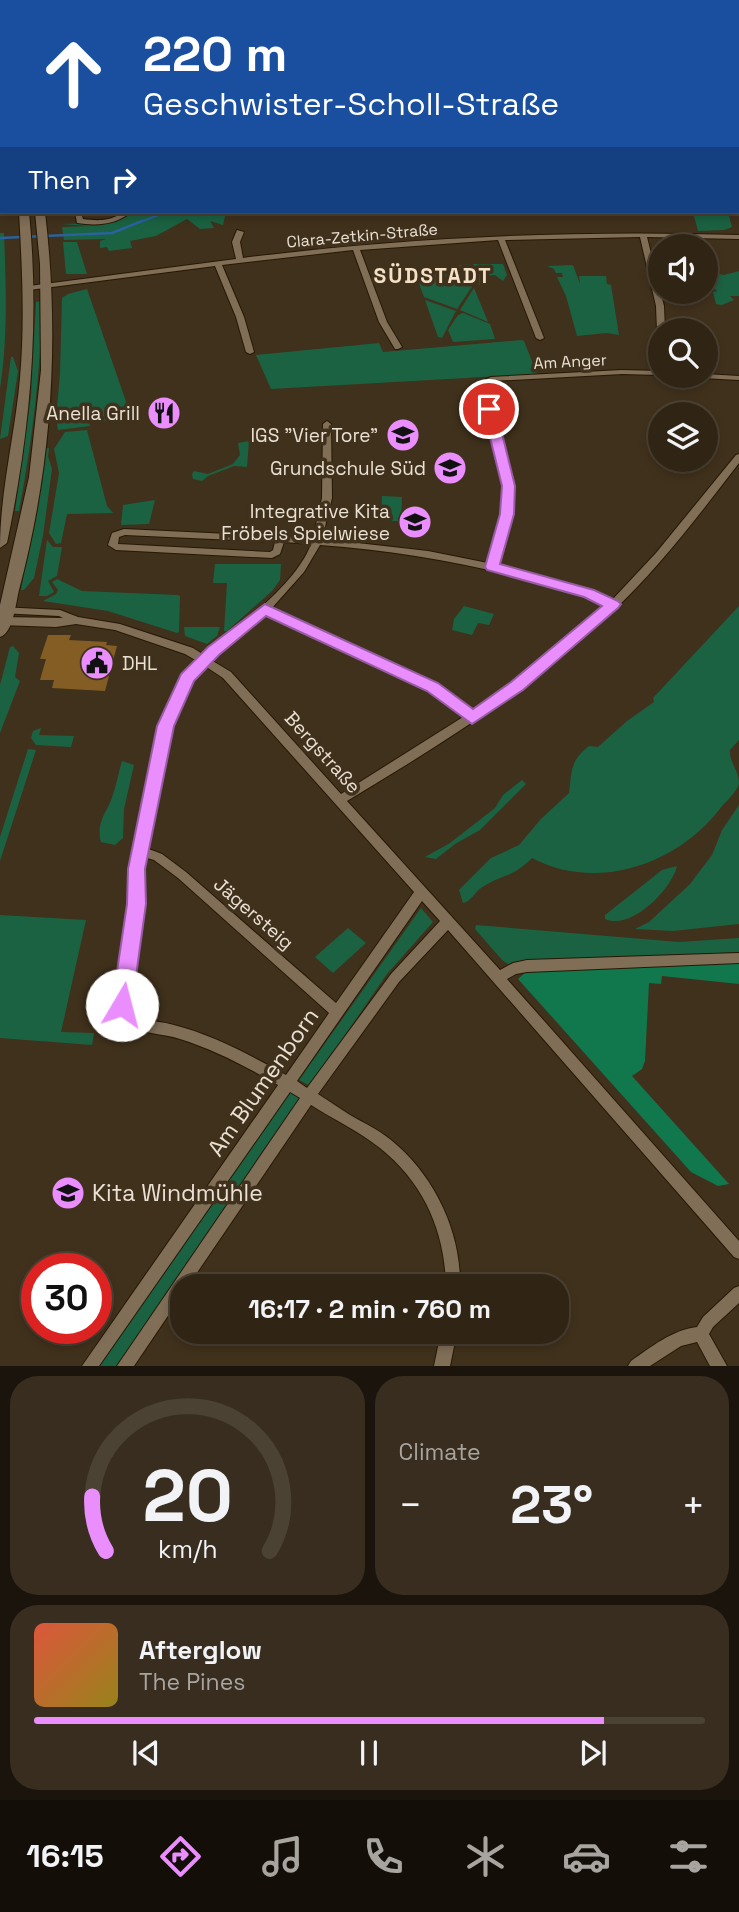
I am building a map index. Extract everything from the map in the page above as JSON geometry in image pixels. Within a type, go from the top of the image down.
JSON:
[{"type":"main road","points":[[0,543],[21,425],[29,288],[24,214]]},
{"type":"main road","points":[[2,619],[19,558],[40,435],[46,376],[48,286],[40,214]]},
{"type":"street","points":[[78,214],[80,221],[91,222],[114,220],[124,214]]},
{"type":"street","points":[[240,232],[236,242],[240,261]]},
{"type":"street","points":[[643,235],[660,318]]},
{"type":"street","name":"Clara-Zetkin-Straße","points":[[29,288],[356,248],[501,238],[643,235],[739,237]]},
{"type":"street","points":[[501,238],[540,338]]},
{"type":"street","points":[[356,248],[383,322],[397,347]]},
{"type":"street","points":[[218,264],[240,317],[250,352]]},
{"type":"street","name":"Am Anger","points":[[492,567],[508,508],[508,486],[484,382],[491,379],[610,372],[648,373]]},
{"type":"street","points":[[718,377],[738,378]]},
{"type":"street","points":[[327,424],[327,498],[317,541],[301,570],[265,610],[204,659],[187,678],[166,726],[136,869],[137,904],[122,1005],[136,1024],[180,1032],[287,1083],[389,1147],[421,1183],[444,1224],[454,1274]]},
{"type":"street","points":[[340,800],[472,718],[517,686],[613,604],[739,457]]},
{"type":"street","points":[[280,539],[277,552],[272,555],[113,545],[115,535],[124,532],[280,539],[317,541],[407,552],[492,567],[589,594],[613,604]]},
{"type":"street","points":[[188,551],[191,535]]},
{"type":"street","points":[[265,610],[432,687],[472,718]]},
{"type":"street","name":"Bergstraße","points":[[2,619],[56,622],[76,620],[142,635],[204,659],[227,675],[499,977],[739,1252]]},
{"type":"street","name":"Jägersteig","points":[[140,851],[158,857],[182,875],[337,1012]]},
{"type":"street","name":"Am Blumenborn","points":[[90,1366],[422,891]]},
{"type":"street","points":[[125,1366],[309,1096],[395,978],[449,921]]},
{"type":"street","points":[[499,977],[513,969],[527,966],[739,958]]},
{"type":"street","points":[[701,1334],[708,1322],[739,1293]]},
{"type":"street","points":[[636,1366],[670,1345],[694,1334],[701,1334]]},
{"type":"street","points":[[701,1334],[719,1366]]},
{"type":"street","points":[[442,1366],[447,1344]]},
{"type":"green space","points":[[128,214],[226,214],[223,225],[210,221],[214,228],[200,229],[187,219],[156,236],[130,241],[132,248],[109,251],[107,247],[100,248],[100,241],[106,239],[64,240],[62,227],[89,226],[61,224],[110,223]]},
{"type":"green space","points":[[694,216],[729,216],[732,227],[698,231]]},
{"type":"green space","points":[[0,233],[4,233],[6,311],[0,389]]},
{"type":"green space","points":[[63,242],[77,242],[87,274],[66,274]]},
{"type":"green space","points":[[472,264],[445,269],[447,272],[471,270],[475,282],[457,309],[424,297],[417,278],[391,281],[383,272]]},
{"type":"green space","points":[[473,264],[503,264],[507,275],[503,281],[495,275],[482,276],[485,285],[479,285],[479,276]]},
{"type":"green space","points":[[573,265],[580,284],[579,276],[606,276],[607,284],[611,285],[619,335],[607,333],[577,336],[566,296],[557,277],[563,277],[562,273],[556,273],[547,266]]},
{"type":"green space","points":[[739,271],[739,296],[730,296],[734,300],[722,305],[716,304],[718,274]]},
{"type":"green space","points":[[474,288],[488,322],[460,310]]},
{"type":"green space","points":[[87,289],[130,413],[99,423],[94,413],[87,414],[90,426],[58,430],[56,419],[62,298]]},
{"type":"green space","points":[[425,300],[456,311],[442,338],[438,337]]},
{"type":"green space","points":[[42,301],[32,433],[19,511],[15,511],[31,396],[36,302]]},
{"type":"green space","points":[[463,313],[490,324],[495,339],[453,342],[448,330],[458,315]]},
{"type":"green space","points":[[522,340],[537,374],[271,389],[256,355],[379,343],[383,352]]},
{"type":"green space","points":[[11,357],[18,371],[8,436],[0,439]]},
{"type":"green space","points":[[87,430],[107,506],[113,513],[67,514],[61,543],[56,544],[49,533],[59,473],[54,449],[65,432]]},
{"type":"green space","points":[[249,441],[247,467],[234,466],[202,481],[193,479],[194,471],[208,474],[233,464],[240,455],[238,443]]},
{"type":"green space","points":[[46,448],[49,448],[48,456],[52,469],[43,536],[34,578],[21,590]]},
{"type":"green space","points":[[382,496],[402,497],[401,521],[381,521]]},
{"type":"green space","points":[[155,500],[149,524],[121,525],[123,505]]},
{"type":"green space","points":[[47,540],[53,547],[62,547],[57,576],[48,581],[54,592],[39,596]]},
{"type":"green space","points":[[215,564],[281,564],[280,580],[272,591],[227,631],[224,631],[227,583],[213,583]]},
{"type":"green space","points":[[57,579],[82,591],[178,595],[179,632],[108,611],[43,601],[56,594],[58,590],[52,582]]},
{"type":"green space","points":[[464,606],[494,614],[489,625],[478,623],[472,635],[452,630],[454,619]]},
{"type":"green space","points":[[739,606],[739,740],[730,750],[739,784],[701,829],[658,858],[608,872],[582,873],[557,868],[532,858],[514,872],[484,886],[463,903],[459,890],[491,858],[519,845],[541,819],[569,793],[573,766],[578,756],[589,746],[598,747],[627,721],[654,702],[653,698]]},
{"type":"green space","points":[[184,627],[220,627],[217,636],[207,644],[185,636]]},
{"type":"green space","points":[[13,646],[19,653],[15,677],[20,681],[0,733],[0,685],[10,647]]},
{"type":"green space","points":[[41,728],[39,735],[74,736],[71,747],[36,745],[31,738],[33,731]]},
{"type":"green space","points":[[28,749],[36,750],[0,861],[0,837]]},
{"type":"green space","points":[[122,761],[134,765],[124,809],[123,838],[115,845],[101,842],[100,827],[113,795]]},
{"type":"green space","points":[[522,780],[526,784],[480,830],[436,859],[425,857],[450,843],[495,808],[503,795]]},
{"type":"green space","points":[[739,805],[739,924],[673,931],[635,929],[649,922],[690,884],[712,855],[722,830]]},
{"type":"green space","points":[[677,866],[667,886],[649,906],[627,919],[605,919],[605,915],[662,870]]},
{"type":"green space","points":[[421,908],[433,922],[387,974],[310,1086],[299,1080]]},
{"type":"green space","points":[[0,915],[86,920],[61,1032],[94,1033],[92,1045],[0,1038]]},
{"type":"green space","points":[[476,925],[679,942],[739,938],[739,952],[508,964],[475,929]]},
{"type":"green space","points":[[348,928],[366,943],[333,973],[315,957]]},
{"type":"green space","points":[[739,962],[739,984],[662,976],[661,984],[649,983],[645,1061],[642,1069],[632,1076],[729,1184],[718,1186],[691,1172],[518,979],[529,969]]},
{"type":"green space","points":[[291,1092],[302,1098],[181,1274],[170,1274],[170,1290],[118,1366],[99,1366]]},
{"type":"building","points":[[48,635],[71,635],[69,640],[107,642],[106,645],[117,646],[105,691],[52,688],[54,680],[40,680],[46,659],[40,659]]},
{"type":"waterway","points":[[138,223],[161,214]]},
{"type":"waterway","points":[[0,238],[112,233],[142,221]]},
{"type":"place","name":"Anella Grill","points":[[164,413]]},
{"type":"place","name":"IGS \"Vier Tore\"","points":[[403,435]]},
{"type":"place","name":"Grundschule Süd","points":[[450,468]]},
{"type":"place","name":"Integrative Kita Fröbels Spielwiese","points":[[415,522]]},
{"type":"place","name":"DHL","points":[[97,663]]},
{"type":"place","name":"Kita Windmühle","points":[[68,1193]]},
{"type":"district","name":"SÜDSTADT","points":[[433,276]]},
{"type":"route","points":[[122,1005],[137,904],[136,869],[166,726],[187,678],[213,651],[265,610],[432,687],[472,718],[517,686],[613,604],[558,584],[492,567],[509,497],[489,409]]}]
